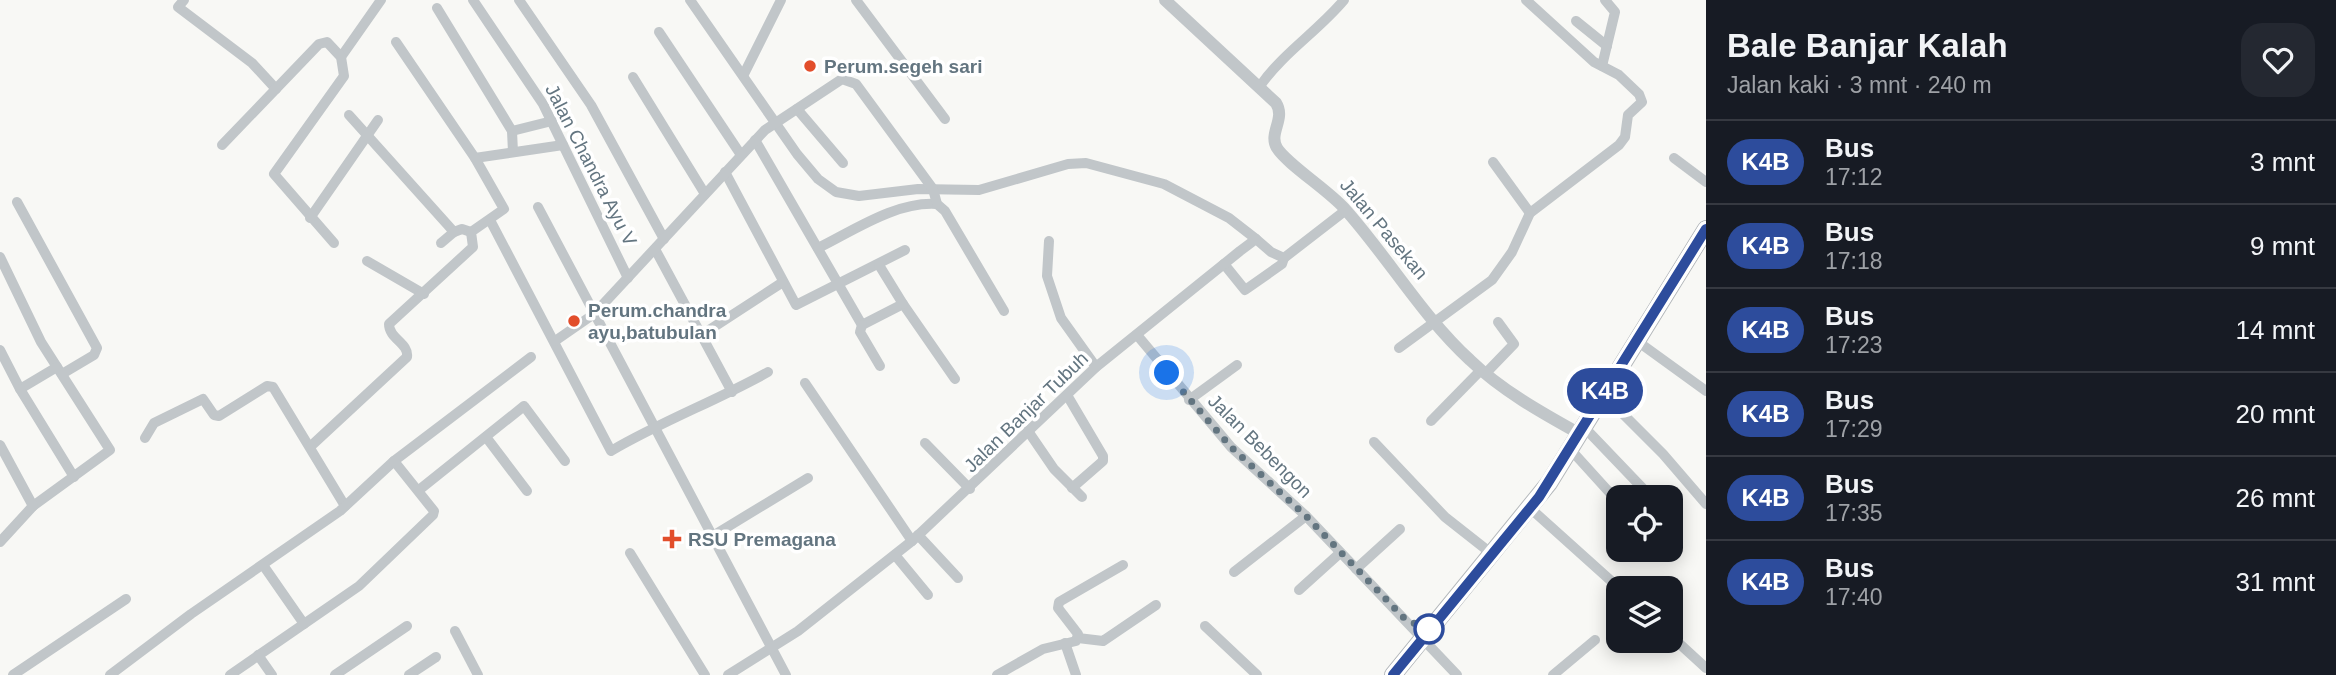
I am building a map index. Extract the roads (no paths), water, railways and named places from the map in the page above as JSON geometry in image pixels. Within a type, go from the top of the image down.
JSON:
[{"type":"highway","points":[[1393,675],[1530,508],[1570,450],[1706,229]]},
{"type":"street","points":[[169,0],[181,4],[252,63],[276,89]]},
{"type":"street","points":[[341,57],[381,0]]},
{"type":"street","name":"Jalan Chandra Ayu V","points":[[473,0],[552,121],[628,278]]},
{"type":"street","points":[[519,0],[591,104],[664,239]]},
{"type":"street","points":[[691,0],[804,162],[836,192],[859,196],[933,190],[979,190],[1068,164],[1102,165],[1164,184],[1229,218],[1270,252],[1284,258]]},
{"type":"street","points":[[744,74],[781,0]]},
{"type":"street","points":[[856,0],[945,119]]},
{"type":"street","name":"Jalan Pasekan","points":[[1165,0],[1260,86],[1280,110],[1274,139],[1280,152],[1346,210],[1436,322],[1484,372],[1547,416],[1582,430]]},
{"type":"street","points":[[1260,86],[1275,65],[1325,22],[1344,0]]},
{"type":"street","points":[[1399,348],[1492,280],[1512,252],[1530,213],[1625,137],[1626,118],[1642,100],[1613,70],[1602,66],[1572,44],[1526,0]]},
{"type":"street","points":[[1602,66],[1615,12],[1605,0]]},
{"type":"street","points":[[437,8],[512,131],[513,152]]},
{"type":"street","points":[[1576,21],[1607,46]]},
{"type":"street","points":[[659,33],[741,155]]},
{"type":"street","points":[[222,145],[322,42],[327,43],[341,57],[344,69],[341,82],[274,174],[334,243]]},
{"type":"street","points":[[396,42],[475,158],[504,209],[471,232]]},
{"type":"street","points":[[634,77],[705,194]]},
{"type":"street","points":[[555,341],[594,314],[775,121],[835,82],[849,79],[856,84],[933,190],[936,204],[945,211],[1004,311]]},
{"type":"street","points":[[797,109],[843,163]]},
{"type":"street","points":[[349,115],[369,133],[454,232]]},
{"type":"street","points":[[310,218],[378,120]]},
{"type":"street","points":[[512,131],[552,121]]},
{"type":"street","points":[[755,140],[862,326]]},
{"type":"street","points":[[475,158],[563,145]]},
{"type":"street","points":[[1674,158],[1706,182]]},
{"type":"street","points":[[1493,162],[1530,213]]},
{"type":"street","points":[[725,172],[794,303],[799,306],[905,250]]},
{"type":"street","points":[[17,202],[97,348],[94,355],[20,389]]},
{"type":"street","points":[[818,248],[874,219],[906,209],[936,204]]},
{"type":"street","points":[[537,207],[786,675]]},
{"type":"street","points":[[1224,264],[1245,290],[1282,264],[1284,258],[1346,210]]},
{"type":"street","points":[[490,219],[611,451],[654,426],[704,407],[768,372]]},
{"type":"street","points":[[441,243],[462,229],[471,232]]},
{"type":"street","points":[[311,446],[407,357],[406,348],[391,334],[390,324],[473,247],[471,232]]},
{"type":"street","name":"Jalan Banjar Tubuh","points":[[728,675],[771,649],[895,555],[970,489],[1096,367],[1256,239]]},
{"type":"street","points":[[1049,241],[1047,276],[1062,318],[1096,367]]},
{"type":"street","points":[[655,249],[732,392]]},
{"type":"street","points":[[0,257],[41,342],[110,450],[33,506],[0,542]]},
{"type":"street","points":[[367,261],[424,294]]},
{"type":"street","points":[[879,265],[955,379]]},
{"type":"street","points":[[703,334],[783,282]]},
{"type":"street","points":[[880,366],[860,332],[862,326],[903,304]]},
{"type":"street","points":[[1432,421],[1514,344],[1498,322]]},
{"type":"street","name":"Jalan Bebengon","points":[[1137,335],[1231,447],[1306,516],[1457,675]]},
{"type":"street","points":[[1637,341],[1706,391]]},
{"type":"street","points":[[0,350],[20,389],[74,477]]},
{"type":"street","points":[[110,675],[149,644],[345,506],[394,461],[531,357]]},
{"type":"street","points":[[1189,400],[1237,365]]},
{"type":"street","points":[[805,383],[915,538],[958,578]]},
{"type":"street","points":[[145,438],[154,423],[203,399],[214,415],[219,416],[269,386],[275,388],[345,506]]},
{"type":"street","points":[[1603,394],[1663,454],[1706,504]]},
{"type":"street","points":[[1067,395],[1103,456],[1102,461],[1072,488]]},
{"type":"street","points":[[419,490],[524,406],[565,461]]},
{"type":"street","points":[[1582,430],[1639,485]]},
{"type":"street","points":[[1028,431],[1050,463],[1082,497]]},
{"type":"street","points":[[486,437],[527,491]]},
{"type":"street","points":[[1374,442],[1445,517],[1492,554]]},
{"type":"street","points":[[925,443],[970,489]]},
{"type":"street","points":[[0,444],[33,506]]},
{"type":"street","points":[[1570,450],[1606,489]]},
{"type":"street","points":[[230,675],[359,586],[433,515],[434,511],[419,490],[394,461]]},
{"type":"street","points":[[711,537],[808,478]]},
{"type":"street","points":[[1530,508],[1606,576]]},
{"type":"street","points":[[1234,572],[1306,516]]},
{"type":"street","points":[[1356,569],[1400,529]]},
{"type":"street","points":[[630,553],[705,675]]},
{"type":"street","points":[[1299,590],[1340,553]]},
{"type":"street","points":[[895,555],[928,595]]},
{"type":"street","points":[[263,565],[304,624]]},
{"type":"street","points":[[1078,638],[1069,620],[1058,608],[1059,602],[1123,565]]},
{"type":"street","points":[[13,675],[126,598]]},
{"type":"street","points":[[997,675],[1043,649],[1078,638],[1102,641],[1156,605]]},
{"type":"street","points":[[335,675],[407,626]]},
{"type":"street","points":[[1205,626],[1257,675]]},
{"type":"street","points":[[455,631],[478,675]]},
{"type":"street","points":[[1553,675],[1595,640]]},
{"type":"street","points":[[1065,643],[1076,675]]},
{"type":"street","points":[[1683,647],[1706,668]]},
{"type":"street","points":[[258,655],[272,675]]},
{"type":"street","points":[[409,675],[436,657]]},
{"type":"place","name":"Perum.segeh sari","points":[[810,66]]},
{"type":"place","name":"Perum.chandra ayu,batubulan","points":[[574,321]]},
{"type":"place","name":"RSU Premagana","points":[[672,539]]}]
